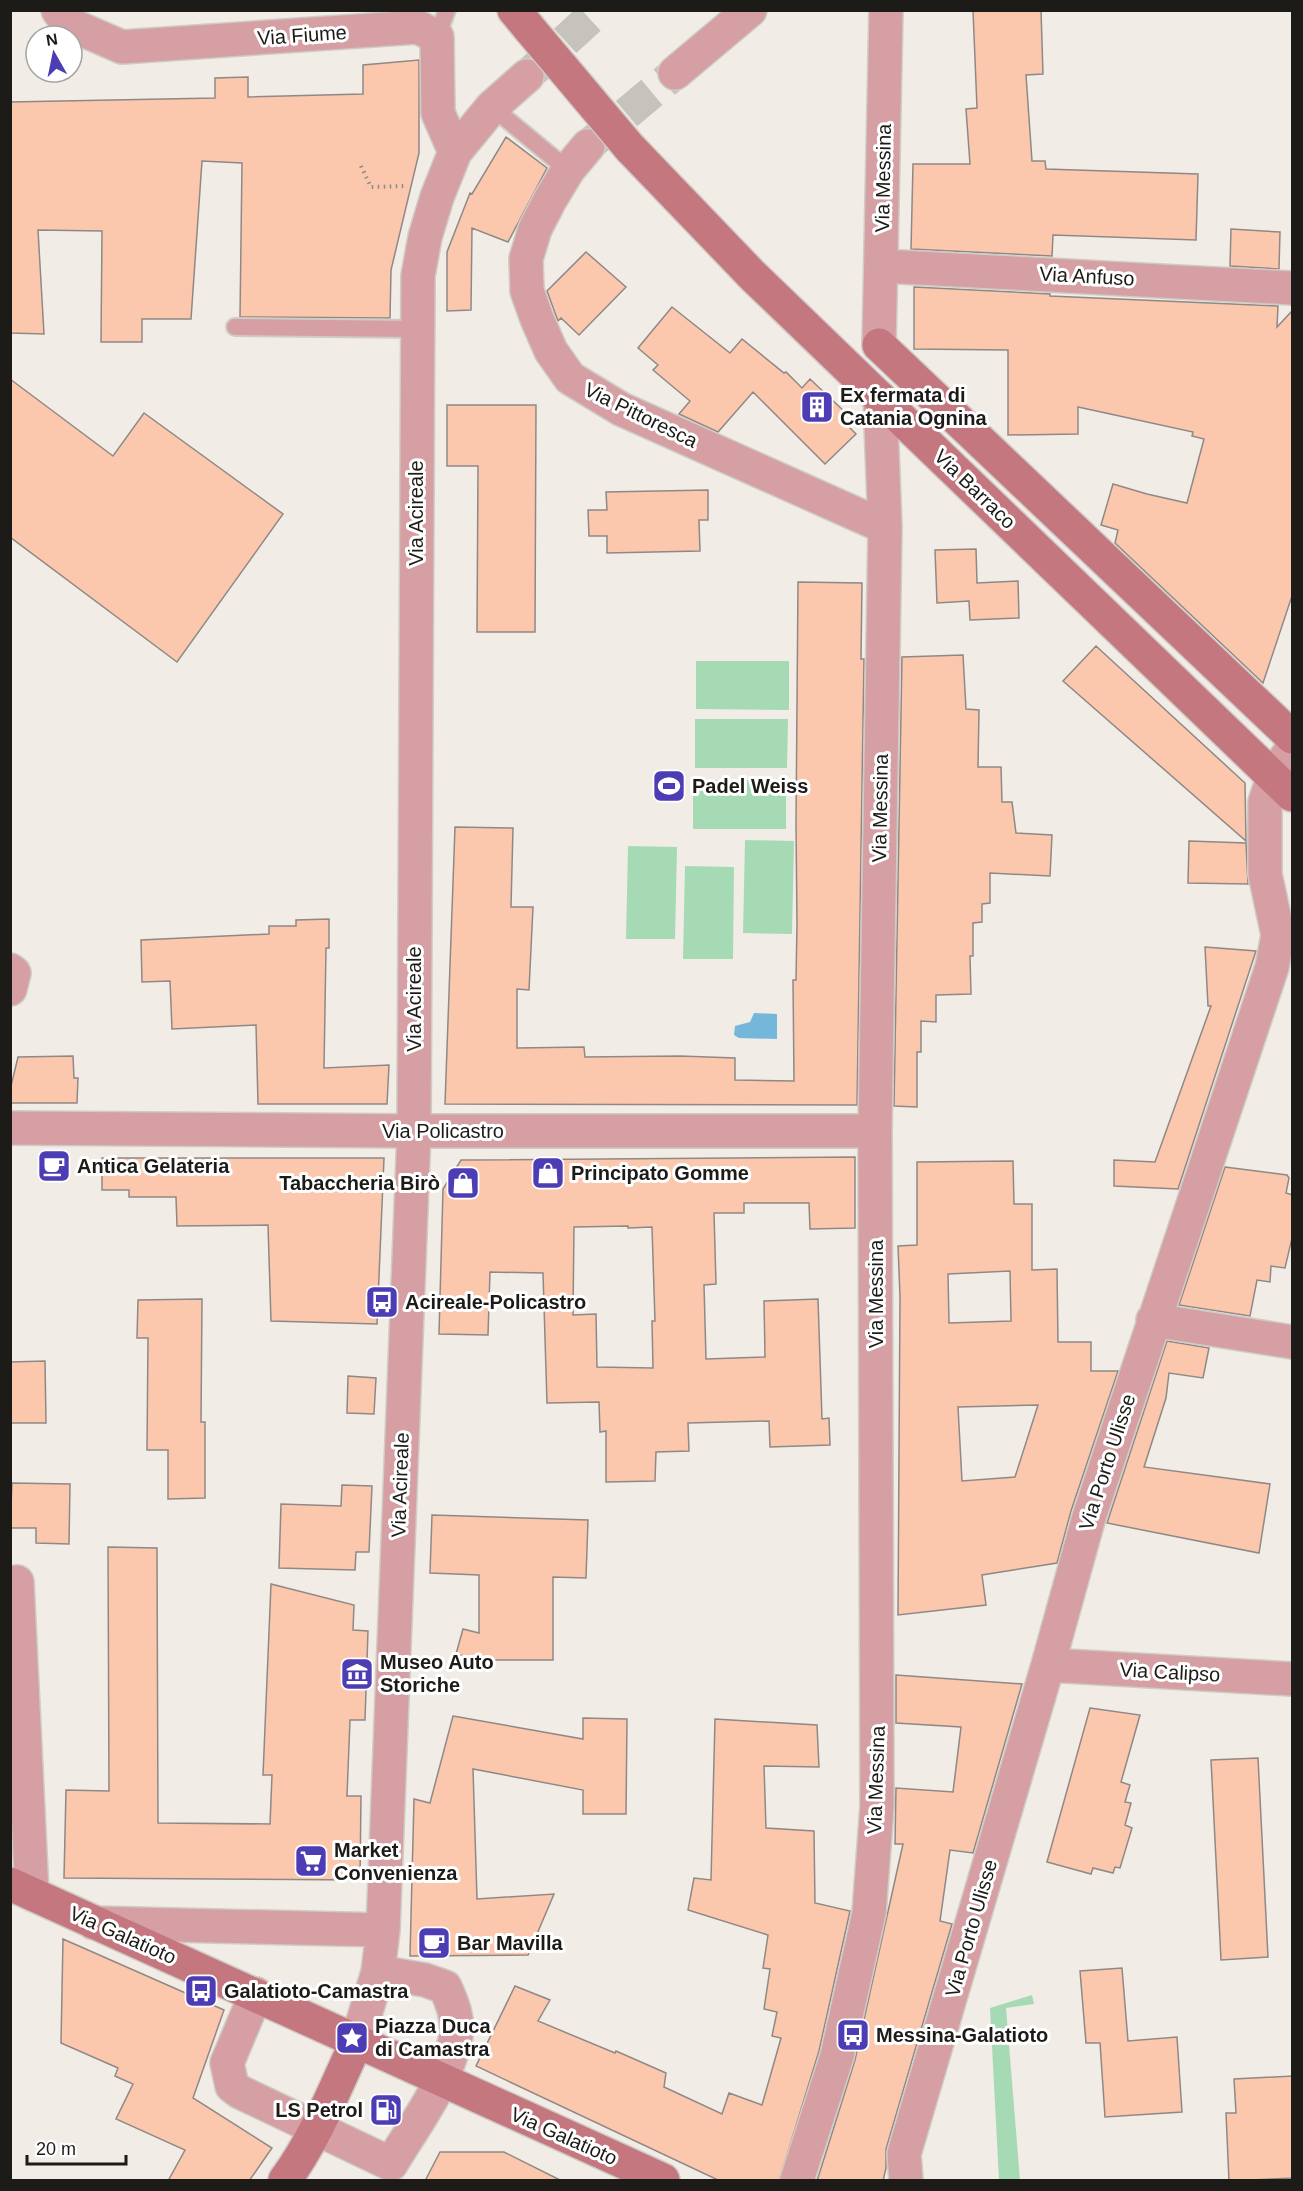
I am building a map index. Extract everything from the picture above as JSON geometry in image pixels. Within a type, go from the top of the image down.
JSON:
[{"type":"main road","name":"Via Barraco","points":[[522,19],[630,148],[753,276],[1283,785]]},
{"type":"main road","name":"Via Barraco","points":[[879,345],[1293,737]]},
{"type":"main road","name":"Via Galatioto","points":[[21,1889],[663,2181]]},
{"type":"main road","points":[[291,2172],[316,2128],[357,2041]]},
{"type":"street","name":"Via Fiume","points":[[58,10],[67,23],[122,47],[442,24],[438,113],[455,152]]},
{"type":"street","points":[[675,73],[750,10]]},
{"type":"street","name":"Via Messina","points":[[879,345],[886,10]]},
{"type":"street","name":"Via Acireale","points":[[357,2041],[380,1953],[414,1131],[418,276],[425,237],[437,197],[455,152],[492,107],[527,76]]},
{"type":"street","name":"Via Pittoresca","points":[[578,158],[535,230],[526,259],[527,291],[537,319],[551,351],[570,378],[621,409],[885,527]]},
{"type":"street","name":"Via Anfuso","points":[[881,266],[1293,288]]},
{"type":"street","name":"Via Messina","points":[[797,2181],[837,2056],[869,1913],[877,1806],[875,1131],[885,527],[880,398]]},
{"type":"street","name":"Via Porto Ulisse","points":[[906,2181],[904,2154],[1048,1665],[1089,1517],[1272,967],[1278,935],[1265,874],[1265,802],[1283,785],[1293,749]]},
{"type":"street","points":[[10,969],[14,973],[10,989]]},
{"type":"street","name":"Via Policastro","points":[[10,1128],[875,1131]]},
{"type":"street","points":[[1153,1320],[1293,1342]]},
{"type":"street","points":[[17,1582],[21,1889]]},
{"type":"street","name":"Via Calipso","points":[[1048,1665],[1293,1678]]},
{"type":"street","points":[[94,1923],[380,1953],[425,1980],[445,1988],[455,2017],[453,2086],[391,2164],[240,2092],[232,2086],[227,2063],[245,1990]]},
{"type":"lane","points":[[492,107],[578,158]]},
{"type":"lane","points":[[235,327],[416,329]]},
{"type":"path","points":[[361,166],[371,187],[418,185]]},
{"type":"green space","points":[[696,661],[789,661],[789,710],[696,709]]},
{"type":"green space","points":[[695,719],[788,719],[787,768],[695,768]]},
{"type":"green space","points":[[693,780],[786,780],[786,829],[693,829]]},
{"type":"green space","points":[[745,840],[794,841],[792,934],[743,933]]},
{"type":"green space","points":[[628,846],[677,847],[675,939],[626,939]]},
{"type":"green space","points":[[685,866],[734,867],[733,959],[683,959]]},
{"type":"green space","points":[[1032,1995],[1034,2004],[1006,2008],[1020,2180],[999,2180],[990,2008]]},
{"type":"water","points":[[754,1013],[777,1014],[777,1039],[739,1038],[734,1035],[735,1026],[750,1022]]},
{"type":"building","points":[[973,10],[1041,10],[1043,74],[1026,75],[1032,161],[1045,161],[1046,169],[1198,174],[1196,240],[1053,235],[1052,256],[911,249],[913,164],[970,164],[966,109],[977,108]]},
{"type":"building","points":[[419,60],[419,153],[391,270],[390,318],[240,317],[242,163],[202,161],[191,319],[142,319],[142,342],[101,342],[102,231],[38,230],[44,334],[10,333],[10,102],[215,98],[215,78],[248,77],[248,97],[363,94],[363,65]]},
{"type":"building","points":[[506,137],[547,168],[508,242],[472,228],[471,310],[447,311],[447,252],[470,193],[472,194]]},
{"type":"building","points":[[1231,229],[1280,232],[1279,269],[1230,266]]},
{"type":"building","points":[[586,252],[626,287],[579,335],[561,318],[558,321],[547,291]]},
{"type":"building","points":[[914,287],[1050,294],[1050,296],[1278,306],[1277,327],[1293,310],[1293,593],[1263,683],[1115,543],[1118,530],[1101,525],[1113,484],[1187,503],[1204,439],[1192,436],[1193,432],[1078,407],[1078,434],[1008,435],[1008,350],[914,349]]},
{"type":"building","points":[[672,307],[730,353],[742,339],[784,373],[786,372],[802,388],[810,379],[845,412],[840,418],[856,434],[825,464],[753,392],[718,432],[679,414],[690,401],[653,370],[658,365],[638,348]]},
{"type":"building","points":[[10,379],[113,456],[144,413],[283,514],[177,662],[10,537]]},
{"type":"building","points":[[447,405],[536,405],[535,632],[477,632],[478,466],[447,466]]},
{"type":"building","points":[[708,490],[708,520],[699,520],[700,551],[607,553],[607,536],[589,536],[588,510],[607,510],[606,492]]},
{"type":"building","points":[[976,549],[977,583],[1018,581],[1019,618],[970,620],[969,601],[937,603],[935,550]]},
{"type":"building","points":[[798,582],[862,583],[861,659],[864,659],[857,1105],[445,1104],[455,827],[513,828],[511,907],[533,907],[529,990],[517,989],[517,1048],[584,1047],[585,1057],[735,1058],[735,1080],[794,1081],[793,980],[796,980],[797,924]]},
{"type":"building","points":[[1096,646],[1245,783],[1246,841],[1063,681]]},
{"type":"building","points":[[963,655],[966,709],[979,710],[978,767],[1001,767],[1002,802],[1012,802],[1016,833],[1052,835],[1050,876],[990,873],[990,903],[982,904],[982,922],[973,923],[973,956],[970,956],[971,994],[936,995],[936,1022],[921,1021],[921,1052],[917,1052],[917,1107],[894,1106],[902,657]]},
{"type":"building","points":[[1189,841],[1246,843],[1248,884],[1188,883]]},
{"type":"building","points":[[329,919],[329,948],[326,948],[324,1068],[389,1065],[387,1104],[258,1104],[256,1025],[172,1029],[170,981],[142,982],[141,940],[269,934],[269,926],[296,926],[296,920]]},
{"type":"building","points":[[1205,947],[1256,951],[1178,1189],[1114,1186],[1114,1160],[1155,1162],[1211,1006],[1208,1006]]},
{"type":"building","points":[[73,1056],[74,1078],[78,1078],[77,1103],[10,1103],[10,1090],[18,1057]]},
{"type":"building","points":[[855,1157],[855,1228],[810,1229],[809,1203],[744,1203],[744,1213],[714,1213],[716,1284],[704,1285],[706,1359],[765,1357],[764,1301],[818,1299],[822,1419],[829,1418],[830,1445],[770,1447],[769,1421],[688,1423],[689,1451],[656,1452],[655,1481],[606,1482],[606,1431],[600,1432],[599,1402],[547,1403],[543,1273],[490,1272],[488,1335],[439,1334],[443,1189],[461,1160]],"holes":[[[628,1226],[628,1228],[652,1227],[655,1321],[652,1321],[653,1368],[597,1367],[596,1314],[573,1315],[574,1227]]]},
{"type":"building","points":[[102,1158],[384,1158],[377,1324],[271,1321],[268,1225],[177,1226],[176,1197],[129,1197],[129,1190],[102,1190]]},
{"type":"building","points":[[1013,1161],[1014,1204],[1032,1204],[1032,1270],[1057,1269],[1058,1342],[1091,1342],[1091,1371],[1118,1371],[1071,1511],[1057,1563],[982,1575],[986,1605],[898,1615],[900,1296],[898,1246],[917,1245],[917,1162]],"holes":[[[1010,1271],[1011,1321],[949,1323],[948,1274]],[[1038,1405],[1015,1477],[962,1481],[958,1407]]]},
{"type":"building","points":[[1225,1167],[1287,1175],[1289,1178],[1286,1193],[1293,1195],[1293,1234],[1285,1268],[1271,1266],[1270,1282],[1257,1280],[1250,1316],[1179,1305]]},
{"type":"building","points":[[202,1299],[201,1422],[205,1422],[205,1498],[168,1499],[168,1450],[147,1450],[148,1338],[137,1338],[138,1300]]},
{"type":"building","points":[[1167,1341],[1209,1348],[1203,1378],[1169,1373],[1166,1398],[1144,1467],[1270,1484],[1259,1553],[1107,1523]]},
{"type":"building","points":[[45,1361],[46,1423],[10,1423],[10,1362]]},
{"type":"building","points":[[348,1376],[376,1378],[374,1414],[347,1413]]},
{"type":"building","points":[[12,1483],[70,1484],[69,1544],[36,1543],[36,1528],[10,1528]]},
{"type":"building","points":[[342,1485],[372,1486],[369,1552],[356,1552],[355,1570],[279,1568],[281,1504],[341,1506]]},
{"type":"building","points":[[432,1515],[588,1520],[586,1578],[553,1577],[553,1660],[479,1660],[456,1654],[463,1629],[479,1633],[479,1575],[430,1573]]},
{"type":"building","points":[[108,1547],[157,1548],[158,1823],[270,1824],[272,1775],[263,1775],[271,1584],[354,1605],[353,1630],[368,1631],[365,1720],[350,1720],[347,1796],[361,1796],[360,1880],[64,1878],[66,1790],[109,1791]]},
{"type":"building","points":[[896,1675],[1022,1684],[973,1853],[950,1850],[940,1921],[952,1924],[886,2149],[883,2181],[817,2181],[855,2060],[903,1844],[895,1844],[896,1788],[953,1792],[961,1727],[896,1723]]},
{"type":"building","points":[[1090,1708],[1140,1715],[1121,1782],[1130,1785],[1125,1802],[1131,1803],[1125,1825],[1132,1828],[1120,1868],[1115,1867],[1113,1873],[1093,1868],[1091,1874],[1047,1862]]},
{"type":"building","points":[[453,1716],[583,1739],[583,1718],[627,1719],[626,1814],[583,1814],[583,1790],[473,1769],[477,1899],[554,1894],[528,1955],[410,1956],[414,1799],[430,1803]]},
{"type":"building","points":[[715,1719],[817,1725],[819,1767],[764,1766],[766,1828],[814,1831],[815,1903],[850,1911],[819,2051],[779,2181],[720,2181],[476,2066],[515,1986],[550,2000],[538,2021],[666,2073],[664,2087],[722,2114],[729,2093],[762,2105],[781,2038],[772,2036],[777,2012],[764,2009],[770,1969],[763,1968],[768,1935],[688,1910],[694,1878],[711,1880]]},
{"type":"building","points":[[1258,1758],[1268,1957],[1221,1960],[1211,1760]]},
{"type":"building","points":[[63,1939],[224,2010],[193,2098],[272,2148],[249,2181],[168,2181],[185,2150],[116,2119],[133,2084],[115,2076],[118,2068],[61,2043]]},
{"type":"building","points":[[1122,1968],[1128,2041],[1177,2037],[1182,2112],[1105,2117],[1100,2043],[1086,2043],[1080,1971]]},
{"type":"building","points":[[1293,2076],[1293,2178],[1229,2181],[1226,2113],[1236,2113],[1234,2079]]},
{"type":"building","points":[[440,2152],[504,2152],[562,2181],[425,2181]]},
{"type":"tunnel","points":[[529,74],[599,10]]},
{"type":"tunnel","points":[[589,145],[675,73]]},
{"type":"place","name":"Ex fermata di Catania Ognina","points":[[817,407]]},
{"type":"place","name":"Padel Weiss","points":[[669,786]]},
{"type":"place","name":"Antica Gelateria","points":[[54,1166]]},
{"type":"place","name":"Principato Gomme","points":[[548,1173]]},
{"type":"place","name":"Tabaccheria Birò","points":[[463,1183]]},
{"type":"place","name":"Acireale-Policastro","points":[[382,1302]]},
{"type":"place","name":"Museo Auto Storiche","points":[[357,1674]]},
{"type":"place","name":"Market Convenienza","points":[[311,1861]]},
{"type":"place","name":"Bar Mavilla","points":[[434,1943]]},
{"type":"place","name":"Galatioto-Camastra","points":[[201,1991]]},
{"type":"place","name":"Messina-Galatioto","points":[[853,2035]]},
{"type":"place","name":"Piazza Duca di Camastra","points":[[352,2038]]},
{"type":"place","name":"LS Petrol","points":[[386,2110]]}]
